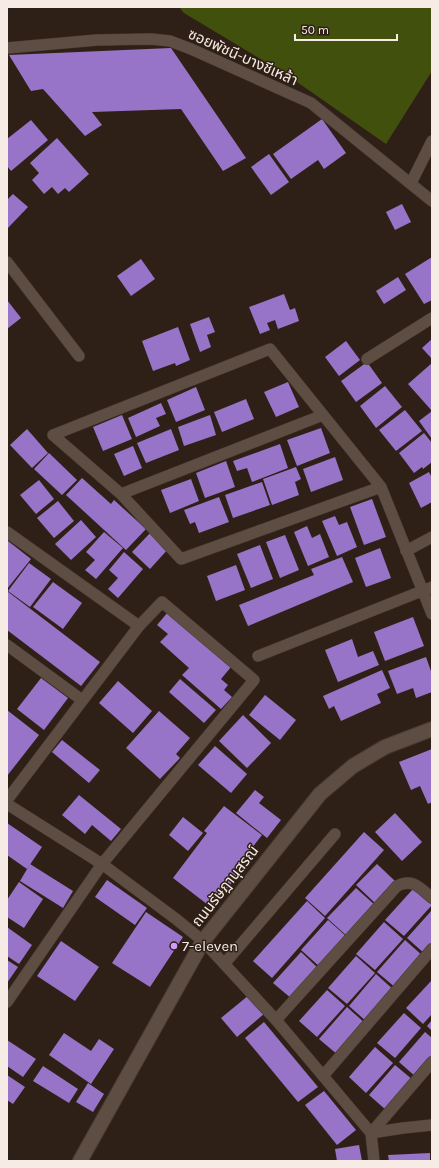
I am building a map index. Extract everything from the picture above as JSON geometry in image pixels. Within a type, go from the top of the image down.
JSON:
[{"type":"street","name":"ซอยพัชนี-บางชีเหล้า","points":[[7,48],[96,40],[151,39],[170,41],[311,103],[432,201]]},
{"type":"street","points":[[411,183],[432,141]]},
{"type":"street","points":[[7,262],[79,356]]},
{"type":"street","points":[[367,359],[432,318]]},
{"type":"street","points":[[382,488],[181,559],[121,494],[53,435],[270,349],[382,488],[406,551],[428,589],[432,614]]},
{"type":"street","points":[[121,494],[324,415]]},
{"type":"street","points":[[7,532],[139,626]]},
{"type":"street","points":[[406,551],[432,538]]},
{"type":"street","points":[[258,656],[428,589]]},
{"type":"street","points":[[7,800],[139,626],[162,602],[254,680],[102,864],[7,1002]]},
{"type":"street","points":[[7,645],[82,700]]},
{"type":"street","name":"ถนนรัษฎานุสรณ์","points":[[80,1161],[203,941],[320,794],[353,766],[385,747],[432,729]]},
{"type":"street","points":[[7,804],[102,864],[203,941],[225,963],[276,1020],[371,1133],[374,1161]]},
{"type":"street","points":[[225,963],[335,834]]},
{"type":"street","points":[[276,1020],[396,886],[404,882],[410,882],[432,898]]},
{"type":"street","points":[[323,1076],[432,949]]},
{"type":"street","points":[[371,1133],[432,1062]]},
{"type":"street","points":[[371,1133],[432,1125]]},
{"type":"green space","points":[[179,7],[432,7],[432,71],[386,144],[284,73],[184,13]]},
{"type":"building","points":[[171,48],[246,158],[223,171],[181,109],[92,112],[102,125],[85,136],[43,89],[31,91],[9,55]]},
{"type":"building","points":[[322,119],[346,153],[324,169],[318,160],[291,179],[273,154]]},
{"type":"building","points":[[31,120],[48,140],[11,171],[7,166],[7,139]]},
{"type":"building","points":[[57,138],[89,174],[69,192],[65,188],[58,194],[52,187],[44,194],[32,180],[39,173],[30,163]]},
{"type":"building","points":[[269,154],[289,182],[271,195],[251,167]]},
{"type":"building","points":[[13,194],[28,207],[7,229],[7,200]]},
{"type":"building","points":[[402,204],[411,222],[395,230],[386,212]]},
{"type":"building","points":[[432,257],[432,300],[424,304],[405,274]]},
{"type":"building","points":[[141,259],[155,279],[131,296],[117,276]]},
{"type":"building","points":[[398,277],[406,290],[384,304],[376,291]]},
{"type":"building","points":[[284,294],[290,310],[295,308],[299,321],[278,329],[275,320],[267,323],[270,330],[260,334],[249,307]]},
{"type":"building","points":[[7,300],[21,318],[7,329]]},
{"type":"building","points":[[209,317],[215,332],[207,335],[211,347],[200,352],[190,324]]},
{"type":"building","points":[[178,327],[190,360],[176,366],[175,363],[153,371],[142,341]]},
{"type":"building","points":[[432,339],[432,359],[422,348]]},
{"type":"building","points":[[346,341],[360,360],[339,376],[325,357]]},
{"type":"building","points":[[367,362],[382,383],[356,402],[341,381]]},
{"type":"building","points":[[432,363],[432,411],[408,384]]},
{"type":"building","points":[[288,382],[299,407],[276,417],[264,392]]},
{"type":"building","points":[[385,386],[402,407],[376,428],[360,406]]},
{"type":"building","points":[[196,387],[205,410],[176,422],[167,400]]},
{"type":"building","points":[[246,399],[254,419],[222,432],[214,412]]},
{"type":"building","points":[[161,403],[166,414],[156,418],[160,426],[136,437],[128,418]]},
{"type":"building","points":[[405,410],[422,431],[396,451],[379,430]]},
{"type":"building","points":[[432,411],[432,439],[419,421]]},
{"type":"building","points":[[122,415],[132,439],[103,451],[93,427]]},
{"type":"building","points":[[210,415],[216,435],[184,446],[178,427]]},
{"type":"building","points":[[321,428],[330,453],[297,466],[287,440]]},
{"type":"building","points":[[27,429],[48,453],[32,468],[10,445]]},
{"type":"building","points":[[171,429],[179,450],[146,463],[137,443]]},
{"type":"building","points":[[424,433],[432,443],[432,462],[423,469],[422,467],[414,473],[399,453]]},
{"type":"building","points":[[280,444],[288,468],[252,482],[247,468],[237,471],[233,461]]},
{"type":"building","points":[[133,446],[142,468],[124,476],[114,454]]},
{"type":"building","points":[[49,453],[77,480],[62,495],[34,469]]},
{"type":"building","points":[[335,457],[343,480],[311,492],[303,469]]},
{"type":"building","points":[[226,461],[235,487],[205,498],[196,473]]},
{"type":"building","points":[[296,467],[301,479],[295,482],[299,495],[272,505],[263,479]]},
{"type":"building","points":[[429,472],[432,478],[432,502],[421,508],[409,483]]},
{"type":"building","points":[[82,478],[111,504],[114,500],[146,529],[126,550],[66,495]]},
{"type":"building","points":[[191,479],[199,501],[170,513],[161,490]]},
{"type":"building","points":[[39,480],[54,499],[36,514],[20,495]]},
{"type":"building","points":[[262,482],[270,505],[233,518],[225,495]]},
{"type":"building","points":[[219,497],[229,522],[199,533],[195,522],[190,524],[184,510]]},
{"type":"building","points":[[372,499],[386,537],[364,545],[350,507]]},
{"type":"building","points":[[58,501],[74,521],[54,538],[37,518]]},
{"type":"building","points":[[335,516],[339,525],[347,522],[357,547],[337,556],[322,521]]},
{"type":"building","points":[[81,520],[96,537],[71,560],[55,544]]},
{"type":"building","points":[[307,526],[312,538],[320,534],[329,557],[308,566],[294,532]]},
{"type":"building","points":[[152,531],[169,548],[150,569],[132,552]]},
{"type":"building","points":[[104,532],[123,548],[96,579],[85,570],[95,560],[86,552]]},
{"type":"building","points":[[285,535],[299,570],[280,578],[266,542]]},
{"type":"building","points":[[8,541],[31,559],[7,589],[7,542]]},
{"type":"building","points":[[260,545],[273,579],[251,588],[237,554]]},
{"type":"building","points":[[380,548],[391,578],[366,587],[355,558]]},
{"type":"building","points":[[124,552],[143,569],[118,598],[108,589],[118,578],[109,570]]},
{"type":"building","points":[[342,557],[353,582],[248,626],[239,605],[314,575],[311,569]]},
{"type":"building","points":[[29,563],[51,579],[30,607],[8,591]]},
{"type":"building","points":[[236,565],[245,590],[216,601],[207,576]]},
{"type":"building","points":[[53,582],[82,603],[63,629],[33,607]]},
{"type":"building","points":[[7,591],[100,662],[81,686],[7,630]]},
{"type":"building","points":[[168,612],[231,667],[221,679],[228,685],[224,690],[232,697],[221,709],[182,675],[189,668],[160,642],[168,634],[157,625]]},
{"type":"building","points":[[413,617],[424,646],[385,661],[374,632]]},
{"type":"building","points":[[352,639],[358,657],[373,651],[379,665],[338,682],[325,650]]},
{"type":"building","points":[[426,657],[432,674],[432,692],[416,698],[413,688],[397,694],[388,671]]},
{"type":"building","points":[[382,670],[390,688],[377,694],[381,703],[341,721],[334,706],[329,709],[323,696]]},
{"type":"building","points":[[41,678],[68,698],[44,730],[17,709]]},
{"type":"building","points":[[180,679],[216,710],[204,723],[169,692]]},
{"type":"building","points":[[118,681],[152,711],[133,733],[99,703]]},
{"type":"building","points":[[265,695],[296,720],[280,740],[249,715]]},
{"type":"building","points":[[7,710],[39,735],[7,776]]},
{"type":"building","points":[[159,711],[190,738],[176,754],[180,758],[160,779],[126,748]]},
{"type":"building","points":[[243,715],[271,743],[247,768],[219,741]]},
{"type":"building","points":[[62,740],[100,770],[89,783],[52,752]]},
{"type":"building","points":[[215,746],[247,774],[231,793],[198,765]]},
{"type":"building","points":[[432,749],[432,802],[428,804],[420,786],[411,790],[399,762]]},
{"type":"building","points":[[255,790],[264,797],[259,803],[281,820],[267,838],[236,813]]},
{"type":"building","points":[[79,795],[121,829],[111,841],[92,825],[85,834],[62,815]]},
{"type":"building","points":[[224,806],[262,835],[233,872],[237,876],[212,908],[173,878],[207,833],[204,831]]},
{"type":"building","points":[[395,813],[422,842],[402,861],[375,832]]},
{"type":"building","points":[[183,817],[203,833],[188,851],[169,835]]},
{"type":"building","points":[[7,823],[42,847],[27,869],[7,855]]},
{"type":"building","points":[[364,832],[384,850],[325,916],[305,898]]},
{"type":"building","points":[[30,864],[73,891],[63,908],[20,881]]},
{"type":"building","points":[[377,864],[395,881],[375,903],[356,885]]},
{"type":"building","points":[[107,880],[147,908],[135,925],[95,897]]},
{"type":"building","points":[[19,882],[43,899],[24,928],[7,917],[7,900]]},
{"type":"building","points":[[356,888],[376,906],[348,937],[327,918]]},
{"type":"building","points":[[413,889],[432,905],[404,936],[385,920]]},
{"type":"building","points":[[307,901],[325,918],[272,978],[253,961]]},
{"type":"building","points":[[432,910],[432,947],[425,954],[407,938]]},
{"type":"building","points":[[146,912],[183,937],[150,987],[112,963]]},
{"type":"building","points":[[328,920],[347,937],[320,967],[301,950]]},
{"type":"building","points":[[384,922],[403,939],[375,970],[356,954]]},
{"type":"building","points":[[7,927],[32,945],[19,964],[7,956]]},
{"type":"building","points":[[405,940],[424,957],[396,988],[377,972]]},
{"type":"building","points":[[61,941],[99,967],[75,1001],[37,976]]},
{"type":"building","points":[[301,952],[319,969],[292,999],[273,983]]},
{"type":"building","points":[[356,956],[375,973],[347,1004],[328,988]]},
{"type":"building","points":[[7,960],[18,967],[7,983]]},
{"type":"building","points":[[376,974],[395,991],[367,1022],[349,1006]]},
{"type":"building","points":[[432,980],[432,1014],[423,1024],[406,1008]]},
{"type":"building","points":[[327,990],[345,1006],[317,1037],[299,1021]]},
{"type":"building","points":[[249,995],[265,1013],[237,1037],[221,1018]]},
{"type":"building","points":[[347,1007],[366,1024],[338,1055],[319,1039]]},
{"type":"building","points":[[404,1013],[421,1028],[395,1058],[377,1043]]},
{"type":"building","points":[[432,1020],[432,1031],[427,1026]]},
{"type":"building","points":[[264,1022],[318,1087],[298,1102],[245,1038]]},
{"type":"building","points":[[425,1032],[432,1038],[432,1059],[416,1077],[399,1062]]},
{"type":"building","points":[[64,1033],[91,1051],[99,1039],[114,1049],[91,1084],[49,1055]]},
{"type":"building","points":[[7,1040],[36,1059],[23,1077],[7,1066]]},
{"type":"building","points":[[375,1047],[393,1063],[366,1093],[349,1077]]},
{"type":"building","points":[[395,1065],[413,1080],[386,1110],[369,1095]]},
{"type":"building","points":[[43,1066],[78,1089],[69,1103],[33,1081]]},
{"type":"building","points":[[7,1075],[25,1087],[13,1104],[7,1100]]},
{"type":"building","points":[[88,1083],[104,1094],[93,1112],[76,1102]]},
{"type":"building","points":[[324,1091],[356,1130],[337,1145],[305,1105]]},
{"type":"building","points":[[359,1145],[362,1161],[337,1161],[335,1149]]},
{"type":"building","points":[[430,1153],[430,1161],[389,1161],[388,1155]]},
{"type":"place","name":"7-eleven","points":[[174,946]]}]
